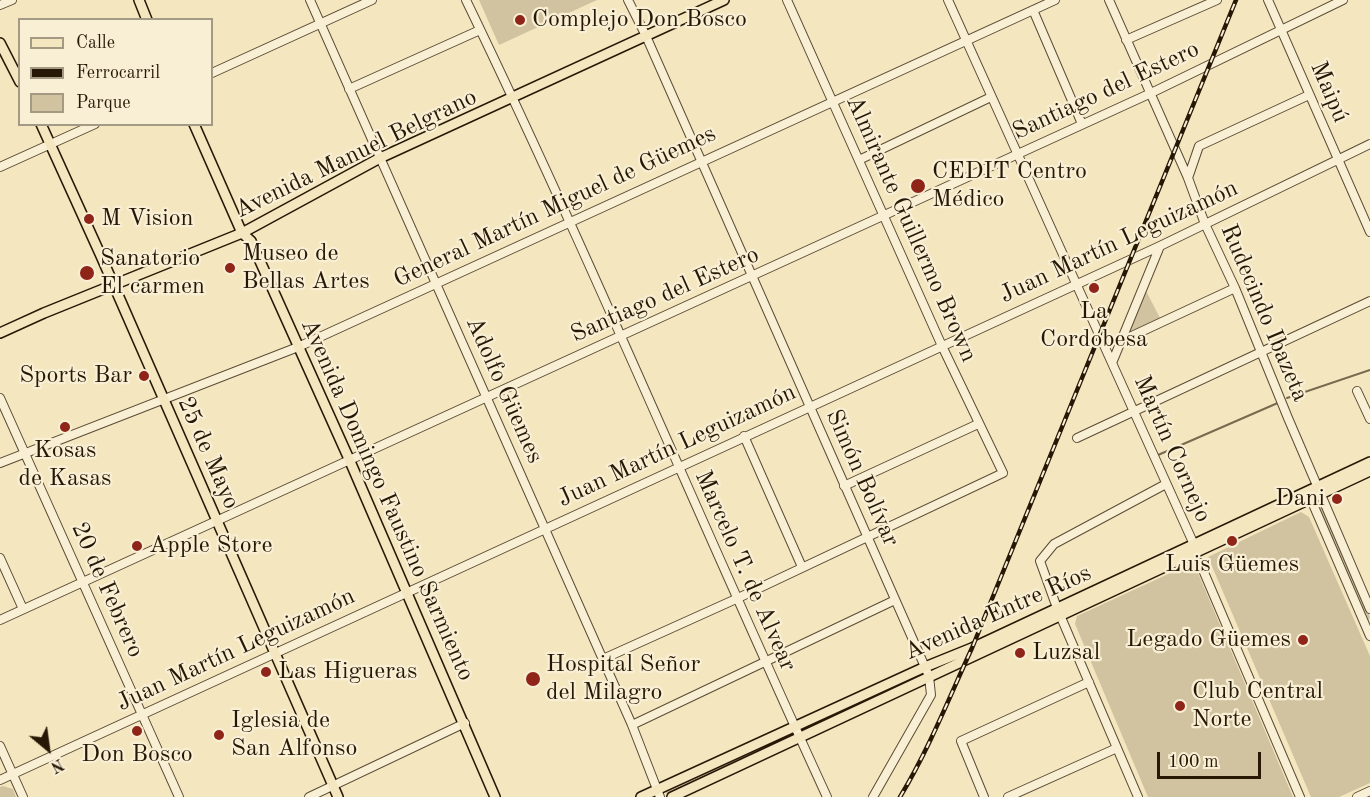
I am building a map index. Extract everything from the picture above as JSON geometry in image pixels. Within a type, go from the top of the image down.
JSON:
[{"type":"main road","points":[[139,0],[146,18]]},
{"type":"main road","name":"Avenida Manuel Belgrano","points":[[0,333],[113,284],[242,233],[380,158],[724,0]]},
{"type":"main road","points":[[0,43],[18,78]]},
{"type":"main road","name":"25 de Mayo","points":[[42,126],[338,797]]},
{"type":"main road","name":"Avenida Domingo Faustino Sarmiento","points":[[195,126],[242,233],[251,241],[349,459],[465,723],[495,797]]},
{"type":"main road","name":"Avenida Entre Ríos","points":[[1319,490],[1370,462]]},
{"type":"main road","name":"Avenida Entre Ríos","points":[[672,797],[929,676],[983,647],[1309,494],[1370,471]]},
{"type":"main road","name":"Avenida Entre Ríos","points":[[1059,611],[1186,557],[1198,548]]},
{"type":"main road","name":"Avenida Entre Ríos","points":[[641,797],[658,793],[925,667],[983,647]]},
{"type":"street","points":[[0,5],[12,0]]},
{"type":"street","name":"Adolfo Güemes","points":[[310,0],[632,725],[658,793]]},
{"type":"street","points":[[213,73],[372,0]]},
{"type":"street","name":"Marcelo T. de Alvear","points":[[466,0],[513,98],[736,599],[827,797]]},
{"type":"street","name":"Simón Bolívar","points":[[628,0],[646,36],[929,676]]},
{"type":"street","name":"Almirante Guillermo Brown","points":[[787,0],[942,346],[1003,473],[867,537]]},
{"type":"street","name":"Martín Cornejo","points":[[948,0],[1166,484],[1198,548]]},
{"type":"street","name":"General Martín Miguel de Güemes","points":[[0,463],[298,347],[1055,0]]},
{"type":"street","name":"Rudecindo Ibazeta","points":[[1109,0],[1188,178],[1205,224],[1235,288],[1370,609]]},
{"type":"street","points":[[1126,40],[1217,0]]},
{"type":"street","name":"Maipú","points":[[1268,0],[1369,230]]},
{"type":"street","name":"Santiago del Estero","points":[[0,620],[1149,94],[1343,0]]},
{"type":"street","points":[[1034,10],[1082,124]]},
{"type":"street","points":[[350,89],[480,30]]},
{"type":"street","points":[[1188,178],[1199,146],[1309,96]]},
{"type":"street","points":[[859,160],[991,97]]},
{"type":"street","points":[[0,167],[91,126]]},
{"type":"street","name":"Juan Martín Leguizamón","points":[[0,780],[808,406],[1160,246],[1370,144]]},
{"type":"street","name":"Martín Cornejo","points":[[1112,363],[1160,246]]},
{"type":"street","points":[[1119,342],[1235,288]]},
{"type":"street","points":[[1077,438],[1370,301]]},
{"type":"street","points":[[1357,391],[1370,419]]},
{"type":"street","name":"20 de Febrero","points":[[0,398],[179,797]]},
{"type":"street","points":[[844,486],[978,424]]},
{"type":"street","points":[[744,436],[802,567]]},
{"type":"street","points":[[1138,797],[1040,561],[1054,544],[1166,484]]},
{"type":"street","points":[[1309,494],[1369,633]]},
{"type":"street","points":[[603,659],[867,537]]},
{"type":"street","points":[[1198,548],[1202,552],[1200,563],[1300,797]]},
{"type":"street","points":[[1186,557],[1200,563]]},
{"type":"street","points":[[0,558],[23,609]]},
{"type":"street","points":[[632,725],[895,600]]},
{"type":"street","points":[[873,797],[931,695],[929,676]]},
{"type":"street","points":[[984,797],[961,741],[1089,682]]},
{"type":"street","points":[[309,797],[465,723]]},
{"type":"street","points":[[0,746],[23,797]]},
{"type":"street","points":[[1008,797],[1117,748]]},
{"type":"street","points":[[1357,797],[1370,791]]},
{"type":"green space","name":"Complejo Don Bosco","points":[[479,0],[597,0],[499,45]]},
{"type":"green space","points":[[1144,287],[1160,318],[1123,335]]},
{"type":"green space","points":[[1321,503],[1370,617],[1368,622],[1317,505]]},
{"type":"green space","name":"Legado Güemes","points":[[1301,512],[1309,517],[1370,656],[1370,783],[1339,797],[1311,797],[1208,557]]},
{"type":"green space","points":[[1190,564],[1195,566],[1293,797],[1148,797],[1075,624],[1077,616]]},
{"type":"green space","points":[[905,679],[907,681],[897,688],[801,733],[799,728]]},
{"type":"green space","points":[[786,734],[788,739],[667,795],[665,790]]},
{"type":"green space","points":[[0,787],[13,789],[16,797],[0,797]]},
{"type":"waterway","points":[[1287,398],[1370,370]]},
{"type":"waterway","points":[[1158,455],[1280,402]]},
{"type":"railway","points":[[900,797],[929,742],[972,648],[1236,0]]},
{"type":"place","name":"Complejo Don Bosco","points":[[520,20]]},
{"type":"place","name":"CEDIT Centro Médico","points":[[918,186]]},
{"type":"place","name":"M Vision","points":[[89,219]]},
{"type":"place","name":"Museo de Bellas Artes","points":[[230,268]]},
{"type":"place","name":"Sanatorio El carmen","points":[[87,273]]},
{"type":"place","name":"La Cordobesa","points":[[1094,288]]},
{"type":"place","name":"Sports Bar","points":[[144,376]]},
{"type":"place","name":"Kosas de Kasas","points":[[65,427]]},
{"type":"place","name":"Dani","points":[[1337,499]]},
{"type":"place","name":"Luis Güemes","points":[[1232,541]]},
{"type":"place","name":"Apple Store","points":[[137,546]]},
{"type":"place","name":"Legado Güemes","points":[[1303,640]]},
{"type":"place","name":"Luzsal","points":[[1020,653]]},
{"type":"place","name":"Las Higueras","points":[[266,672]]},
{"type":"place","name":"Hospital Señor del Milagro","points":[[533,679]]},
{"type":"place","name":"Club Central Norte","points":[[1180,706]]},
{"type":"place","name":"Don Bosco","points":[[137,731]]},
{"type":"place","name":"Iglesia de San Alfonso","points":[[219,735]]}]
